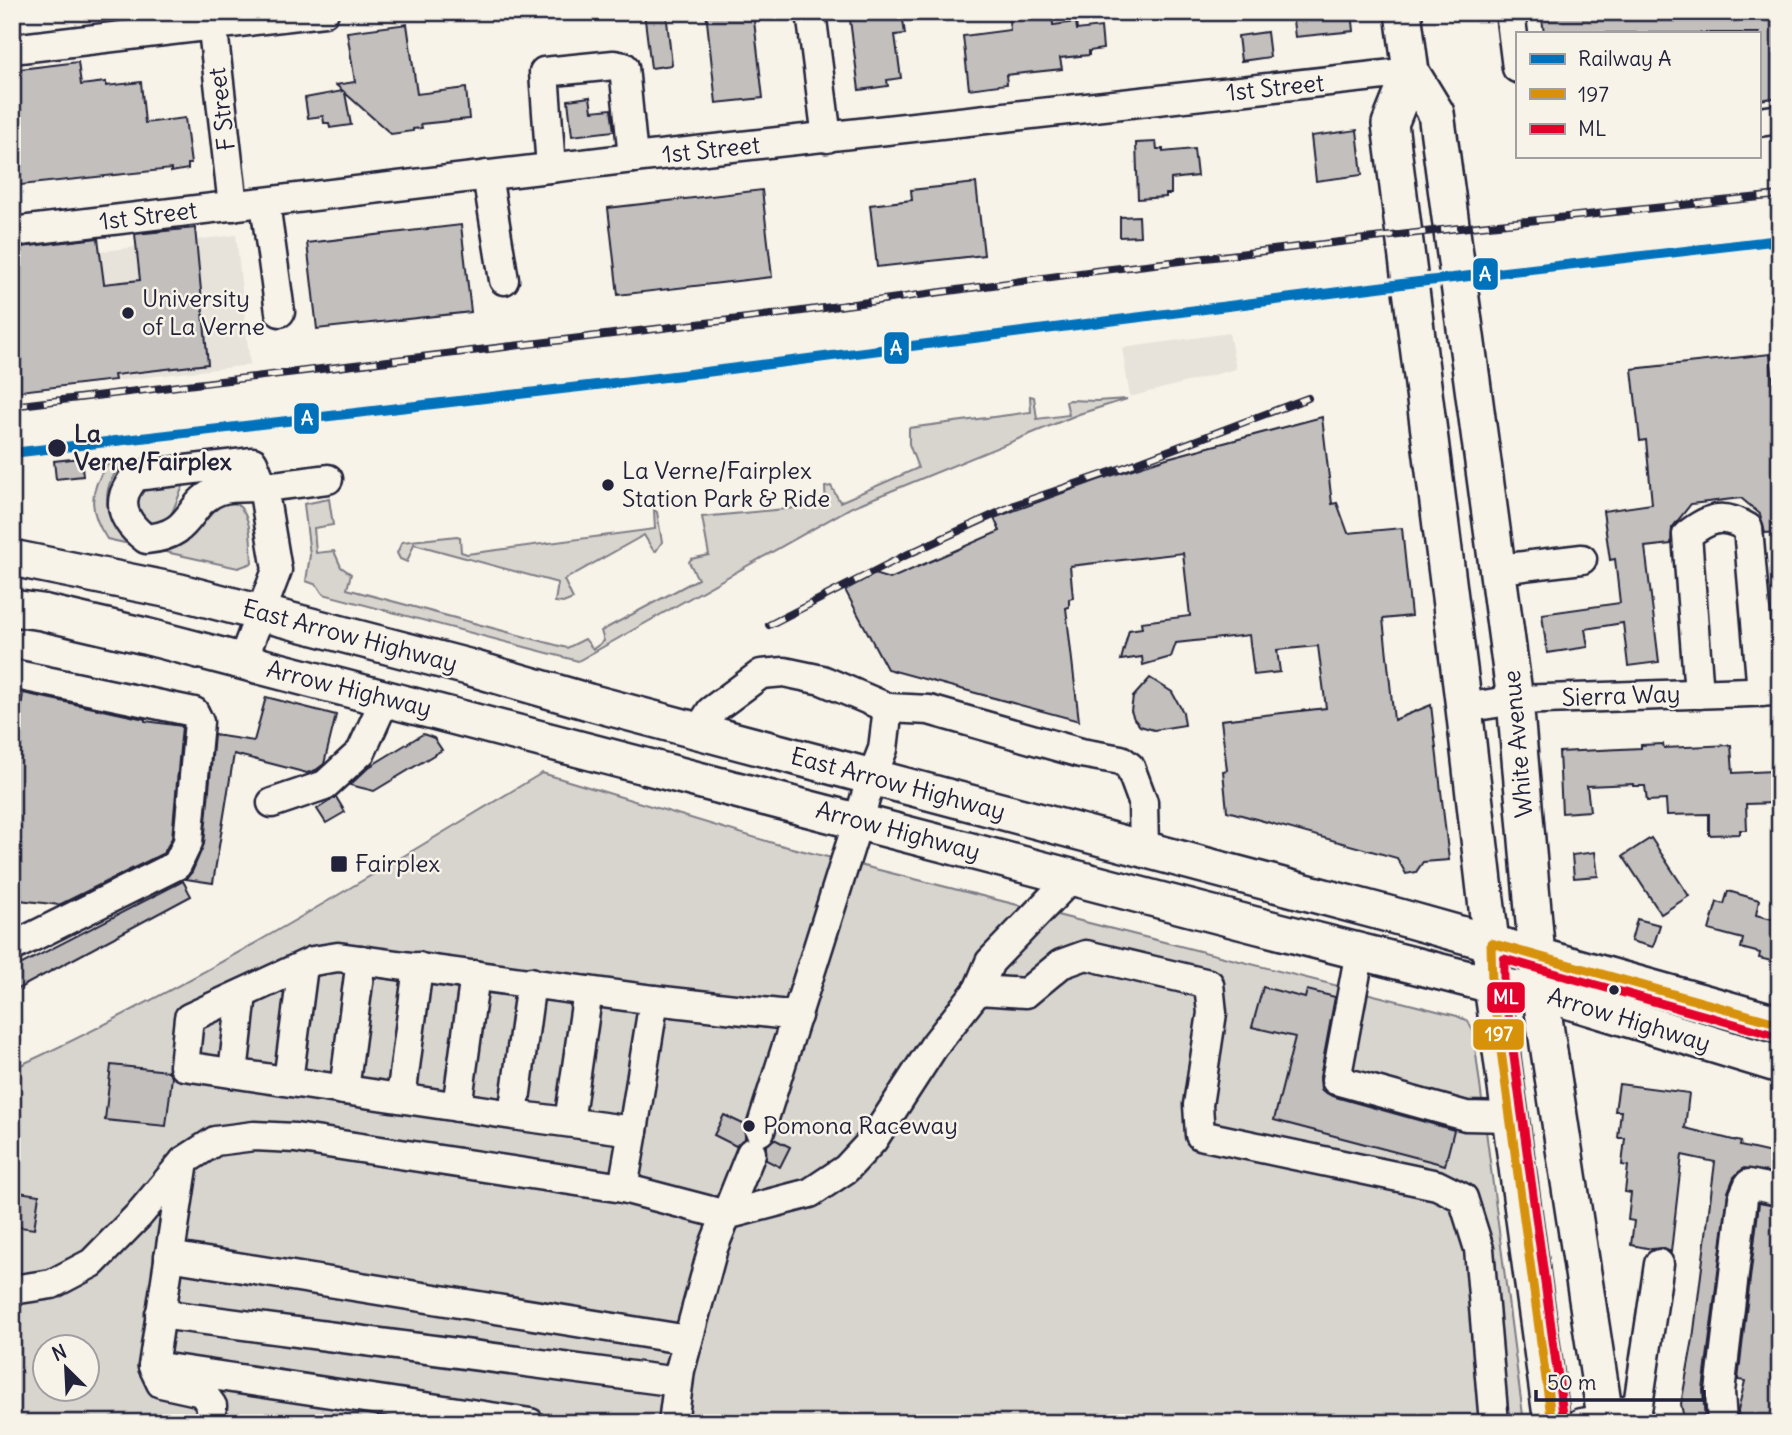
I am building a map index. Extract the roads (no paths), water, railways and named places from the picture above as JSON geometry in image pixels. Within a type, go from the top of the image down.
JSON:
[{"type":"main road","name":"White Avenue","points":[[1403,12],[1410,72],[1436,113],[1516,700],[1539,992],[1598,1422]]},
{"type":"main road","name":"White Avenue","points":[[1410,72],[1390,124],[1492,943],[1492,985],[1552,1423]]},
{"type":"main road","name":"East Arrow Highway","points":[[12,558],[180,592],[260,612],[1492,943],[1780,1024]]},
{"type":"main road","name":"Arrow Highway","points":[[12,608],[42,612],[145,636],[1492,985],[1539,992],[1780,1065]]},
{"type":"street","points":[[12,49],[212,19],[324,12]]},
{"type":"street","points":[[811,12],[827,138]]},
{"type":"street","points":[[1510,12],[1516,60]]},
{"type":"street","name":"F Street","points":[[212,19],[233,206]]},
{"type":"street","points":[[551,168],[544,72],[614,65],[624,67],[632,158]]},
{"type":"street","name":"1st Street","points":[[12,232],[632,158],[1410,72]]},
{"type":"street","points":[[1760,121],[1780,119]]},
{"type":"street","points":[[487,175],[504,280]]},
{"type":"street","points":[[265,203],[280,312]]},
{"type":"street","points":[[242,662],[277,570],[263,487],[253,462],[135,476],[124,496],[124,511],[130,527],[146,539],[163,538],[181,529],[207,496],[222,489],[263,487],[328,479]]},
{"type":"street","points":[[1699,694],[1687,534],[1701,524],[1717,518],[1734,520],[1748,528],[1771,692]]},
{"type":"street","points":[[1499,569],[1582,559]]},
{"type":"street","points":[[699,730],[712,711],[761,674],[784,672],[822,680],[888,708],[929,710],[1081,753],[1121,760],[1130,767],[1143,802],[1144,849]]},
{"type":"street","points":[[12,674],[194,712],[199,722],[188,842],[177,865],[12,947]]},
{"type":"street","name":"Sierra Way","points":[[1464,708],[1516,700],[1771,692]]},
{"type":"street","points":[[272,803],[325,785],[361,752],[385,699]]},
{"type":"street","points":[[673,1423],[678,1382],[713,1248],[756,1142],[797,1016],[883,749],[888,708]]},
{"type":"street","points":[[12,1290],[52,1283],[92,1263],[138,1216],[184,1161],[215,1141],[254,1136],[295,1138],[623,1188],[726,1215],[810,1193],[846,1168],[873,1140],[934,1046],[978,990],[990,962],[1072,877]]},
{"type":"street","points":[[1360,951],[1336,1080],[1466,1116],[1510,1117]]},
{"type":"street","points":[[978,990],[1026,993],[1062,964],[1086,955],[1209,984],[1212,1013],[1198,1105],[1200,1135],[1437,1185],[1464,1198],[1479,1249],[1494,1423]]},
{"type":"street","points":[[633,1131],[184,1066],[189,1018],[313,961],[338,957],[654,1000],[797,1016]]},
{"type":"street","points":[[344,1090],[361,960]]},
{"type":"street","points":[[288,1081],[303,966]]},
{"type":"street","points":[[401,1098],[418,967]]},
{"type":"street","points":[[457,1107],[475,975]]},
{"type":"street","points":[[513,1115],[531,982]]},
{"type":"street","points":[[569,1122],[588,991]]},
{"type":"street","points":[[233,1073],[242,994]]},
{"type":"street","points":[[623,1188],[654,1000]]},
{"type":"street","points":[[184,1161],[153,1366],[161,1383],[202,1392],[212,1406],[209,1423]]},
{"type":"street","points":[[1722,1423],[1720,1392],[1743,1198],[1749,1184],[1780,1191]]},
{"type":"street","points":[[169,1256],[688,1340]]},
{"type":"street","points":[[1598,1422],[1638,1405],[1659,1264]]},
{"type":"street","points":[[160,1314],[678,1382]]},
{"type":"street","points":[[153,1366],[530,1423]]},
{"type":"railway","points":[[12,406],[780,314],[1095,271],[1450,229],[1780,195]]},
{"type":"railway","points":[[769,625],[902,557],[1017,504],[1128,466],[1308,398]]},
{"type":"rail line","name":"A","points":[[12,453],[682,375],[1410,283],[1780,240]]},
{"type":"place","name":"University of La Verne","points":[[128,313]]},
{"type":"place","name":"La Verne/Fairplex","points":[[57,448]]},
{"type":"place","name":"La Verne/Fairplex Station Park & Ride","points":[[608,485]]},
{"type":"place","name":"Fairplex","points":[[339,864]]},
{"type":"place","name":"Pomona Raceway","points":[[749,1126]]}]
